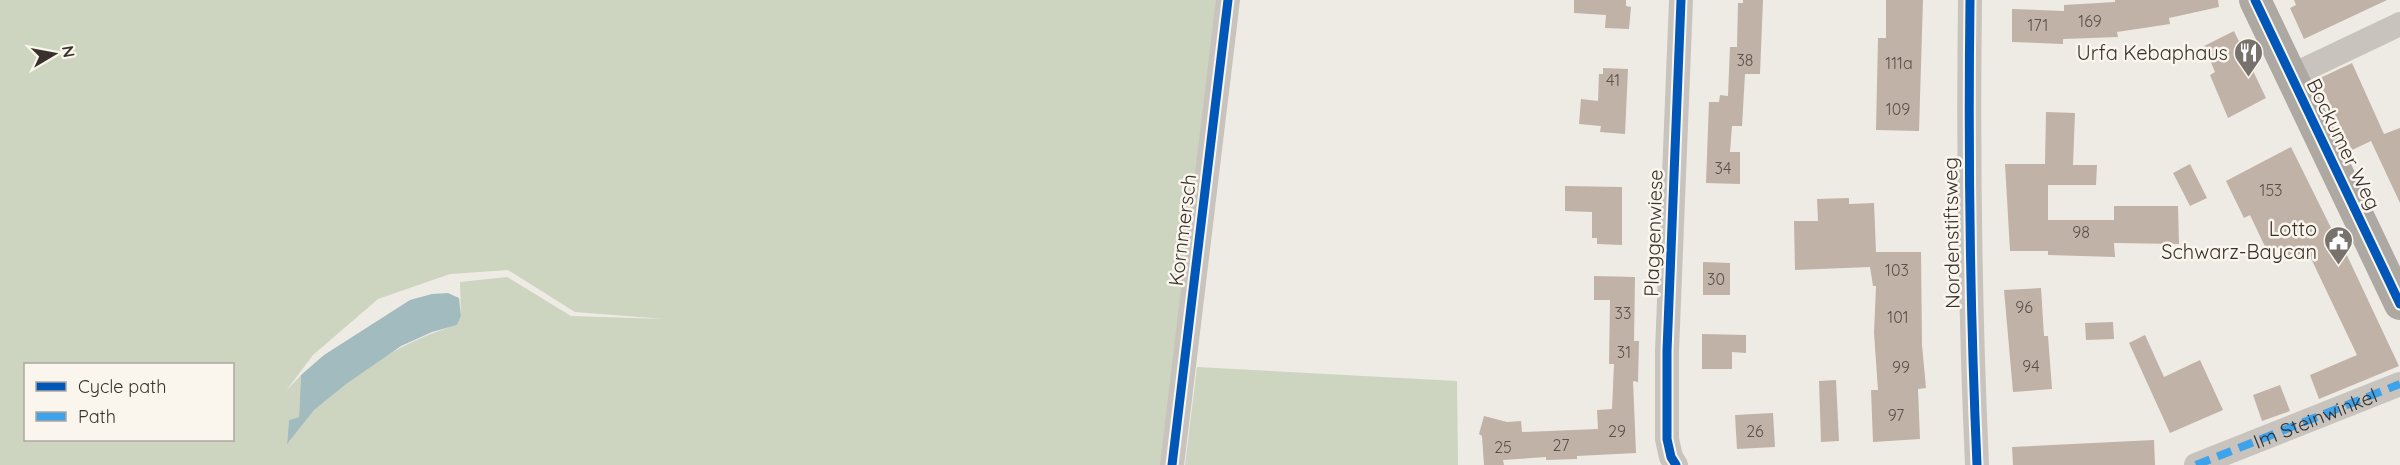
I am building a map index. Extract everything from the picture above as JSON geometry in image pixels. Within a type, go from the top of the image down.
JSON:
[{"type":"main road","name":"Bockumer Weg","points":[[2255,0],[2400,304]]},
{"type":"street","name":"Kornmersch","points":[[1172,465],[1228,0]]},
{"type":"street","name":"Plaggenwiese","points":[[1676,465],[1666,439],[1667,351],[1681,0]]},
{"type":"street","name":"Nordenstiftsweg","points":[[1970,0],[1968,174],[1970,317],[1977,465]]},
{"type":"street","points":[[2291,76],[2400,24]]},
{"type":"street","name":"Im Steinwinkel","points":[[2196,465],[2400,384]]},
{"type":"green space","points":[[0,0],[1217,0],[1161,465],[0,465]],"holes":[[[508,270],[575,312],[664,319],[571,316],[507,277],[460,282],[461,316],[457,325],[400,348],[344,383],[313,410],[287,443],[289,420],[299,417],[301,375],[286,391],[313,355],[378,299],[450,274]]]},
{"type":"green space","points":[[1197,367],[1457,381],[1458,465],[1185,465]]},
{"type":"water","points":[[448,293],[459,298],[461,316],[457,325],[432,332],[401,346],[346,384],[314,410],[287,444],[289,420],[299,417],[301,375],[324,355],[410,300],[432,294]]},
{"type":"building","points":[[1574,0],[1626,0],[1626,6],[1631,7],[1629,29],[1605,28],[1606,15],[1574,13]]},
{"type":"building","points":[[1743,0],[1763,0],[1760,74],[1745,74],[1742,126],[1732,126],[1730,152],[1740,152],[1740,184],[1706,183],[1709,102],[1719,102],[1720,95],[1728,96],[1730,47],[1737,47],[1738,3],[1743,3]]},
{"type":"building","points":[[1886,0],[1923,0],[1919,131],[1876,130],[1878,38],[1886,38]]},
{"type":"building","points":[[2115,0],[2218,0],[2219,7],[2169,18],[2170,24],[2117,32],[2118,37],[2063,39],[2063,44],[2012,42],[2012,9],[2064,11],[2064,5],[2115,2]]},
{"type":"building","points":[[2294,0],[2387,0],[2304,39],[2290,8],[2296,5]]},
{"type":"building","points":[[2234,31],[2266,98],[2228,118],[2210,75],[2215,72],[2204,46]]},
{"type":"building","points":[[2352,63],[2384,134],[2400,128],[2400,203],[2371,141],[2352,150],[2318,79]]},
{"type":"building","points":[[1603,68],[1628,69],[1625,134],[1600,132],[1601,126],[1579,124],[1581,99],[1598,101],[1599,74],[1603,74]]},
{"type":"building","points":[[2046,112],[2075,113],[2073,165],[2097,165],[2096,185],[2048,185],[2048,220],[2114,220],[2114,206],[2178,206],[2179,244],[2114,243],[2115,257],[2048,255],[2048,251],[2010,251],[2005,164],[2045,164]]},
{"type":"building","points":[[2291,147],[2342,250],[2344,249],[2399,366],[2319,399],[2310,375],[2357,355],[2307,250],[2296,256],[2295,252],[2285,258],[2279,247],[2268,253],[2250,215],[2244,218],[2226,181]]},
{"type":"building","points":[[2190,164],[2207,198],[2190,206],[2173,173]]},
{"type":"building","points":[[1565,186],[1622,187],[1622,245],[1597,244],[1597,238],[1592,238],[1592,212],[1565,211]]},
{"type":"building","points":[[1849,198],[1849,204],[1874,203],[1876,252],[1921,252],[1922,345],[1926,388],[1918,389],[1920,439],[1873,442],[1871,390],[1878,390],[1874,333],[1876,286],[1873,286],[1870,267],[1795,270],[1794,221],[1818,221],[1817,199]]},
{"type":"building","points":[[1703,262],[1730,263],[1730,295],[1703,295]]},
{"type":"building","points":[[1594,276],[1635,277],[1634,341],[1639,341],[1638,382],[1633,381],[1636,453],[1577,456],[1577,459],[1546,460],[1546,457],[1503,460],[1504,465],[1484,465],[1482,436],[1479,434],[1484,416],[1507,422],[1521,421],[1522,432],[1598,429],[1597,410],[1612,409],[1614,364],[1609,364],[1610,300],[1594,300]]},
{"type":"building","points":[[2041,288],[2044,336],[2048,336],[2052,389],[2013,392],[2004,290]]},
{"type":"building","points":[[2113,322],[2114,339],[2086,340],[2085,323]]},
{"type":"building","points":[[1702,334],[1746,335],[1746,353],[1732,352],[1732,369],[1702,369]]},
{"type":"building","points":[[2145,335],[2164,377],[2200,360],[2223,410],[2170,433],[2129,343]]},
{"type":"building","points":[[1836,380],[1839,441],[1821,442],[1819,381]]},
{"type":"building","points":[[2280,385],[2290,411],[2262,421],[2253,395]]},
{"type":"building","points":[[1773,413],[1775,447],[1737,449],[1735,415]]},
{"type":"building","points":[[2154,440],[2155,465],[2013,465],[2012,447]]},
{"type":"marked path","points":[[2196,465],[2400,384]]},
{"type":"cycle path","points":[[1172,465],[1228,0]]},
{"type":"cycle path","points":[[1676,465],[1671,457],[1667,439],[1667,351],[1681,0]]},
{"type":"cycle path","points":[[1970,0],[1970,232],[1977,465]]},
{"type":"cycle path","points":[[2255,0],[2400,304]]},
{"type":"place","name":"Urfa Kebaphaus","points":[[2249,78]]},
{"type":"place","name":"Lotto Schwarz-Baycan","points":[[2338,266]]}]
